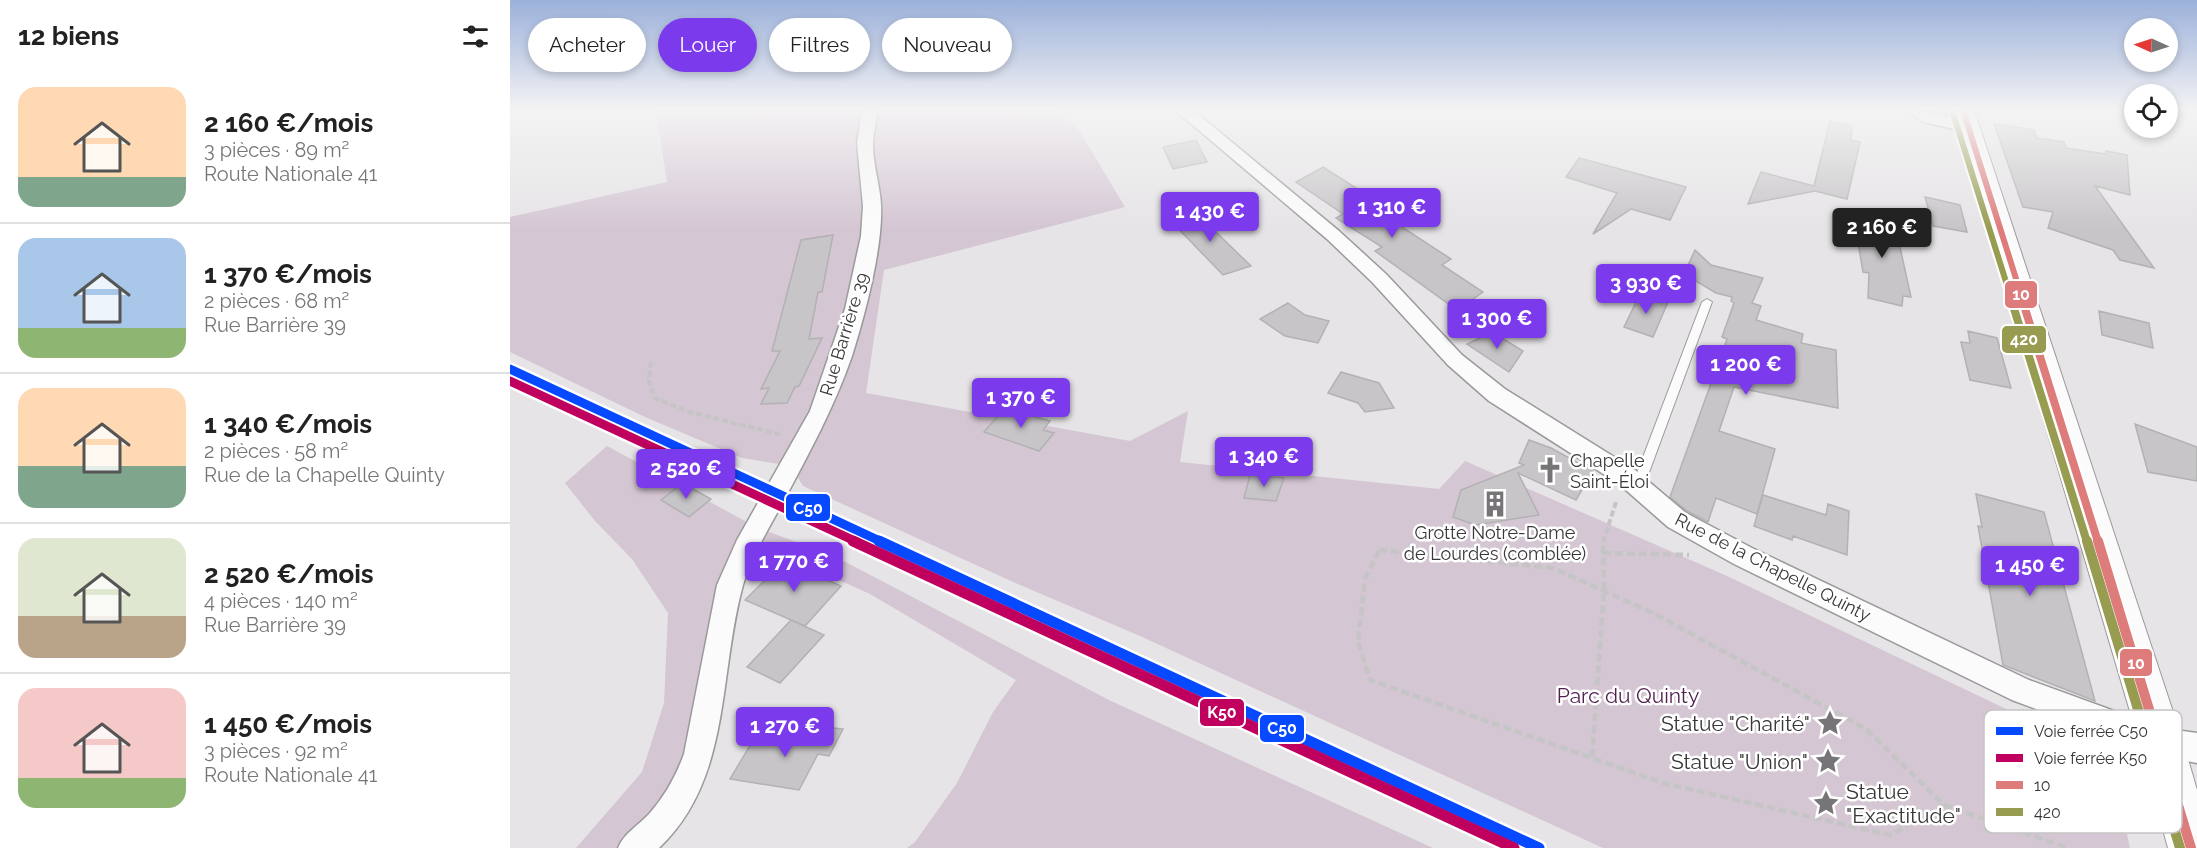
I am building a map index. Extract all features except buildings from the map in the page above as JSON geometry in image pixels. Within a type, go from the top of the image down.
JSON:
[{"type":"main road","points":[[1976,150],[2167,710]]},
{"type":"main road","points":[[2182,771],[2191,848]]},
{"type":"street","name":"Rue Barrière 39","points":[[640,844],[681,800],[690,780],[699,754],[730,585],[746,547],[821,411],[842,354],[865,266],[872,206],[866,150]]},
{"type":"street","name":"Rue de la Chapelle Quinty","points":[[1231,150],[1334,235],[1379,278],[1455,360],[1488,388],[1638,486],[1677,520],[1743,556],[2022,691],[2077,710]]},
{"type":"lane","points":[[1638,486],[1707,302]]},
{"type":"path","points":[[651,362],[649,382],[655,398],[689,412],[770,434],[807,437]]},
{"type":"path","points":[[1592,757],[1604,591],[1603,536],[1610,516]]},
{"type":"path","points":[[1944,805],[1890,835],[1663,783],[1370,680],[1358,642],[1365,579],[1378,550],[1554,568],[1653,613],[1866,729],[1944,805],[1984,819]]},
{"type":"path","points":[[1604,553],[1743,556]]},
{"type":"path","points":[[2025,833],[2068,848]]},
{"type":"green space","name":"Parc du Quinty","points":[[662,150],[1091,150],[1125,207],[884,270],[866,393],[1130,441],[1188,411],[1180,462],[1439,489],[1465,461],[1727,576],[2008,710],[1984,710],[1984,833],[2127,833],[2130,848],[1603,848],[1140,636],[1011,581],[803,486],[791,466],[742,458],[645,417],[510,352],[510,217],[667,182]]},
{"type":"green space","points":[[607,446],[756,527],[834,556],[1109,700],[1433,848],[907,848],[915,842],[957,783],[993,712],[1016,680],[870,594],[768,548],[746,547],[681,800],[634,848],[576,848],[642,772],[664,703],[668,613],[632,559],[595,521],[565,483]]},
{"type":"rail line","name":"C50","points":[[510,369],[1539,848]]},
{"type":"rail line","name":"K50","points":[[510,381],[1514,848]]},
{"type":"transit line","name":"420","points":[[1964,150],[2140,710]]},
{"type":"transit line","name":"10","points":[[1975,150],[2151,710]]},
{"type":"transit line","name":"10","points":[[2182,816],[2191,848]]},
{"type":"transit line","name":"420","points":[[2176,833],[2180,848]]},
{"type":"place","name":"Chapelle Saint-Éloi","points":[[1550,470]]},
{"type":"place","name":"Grotte Notre-Dame de Lourdes (comblée)","points":[[1495,504]]},
{"type":"place","name":"Statue \"Charité\"","points":[[1830,723]]},
{"type":"place","name":"Statue \"Union\"","points":[[1828,761]]},
{"type":"place","name":"Statue \"Exactitude\"","points":[[1826,803]]}]
